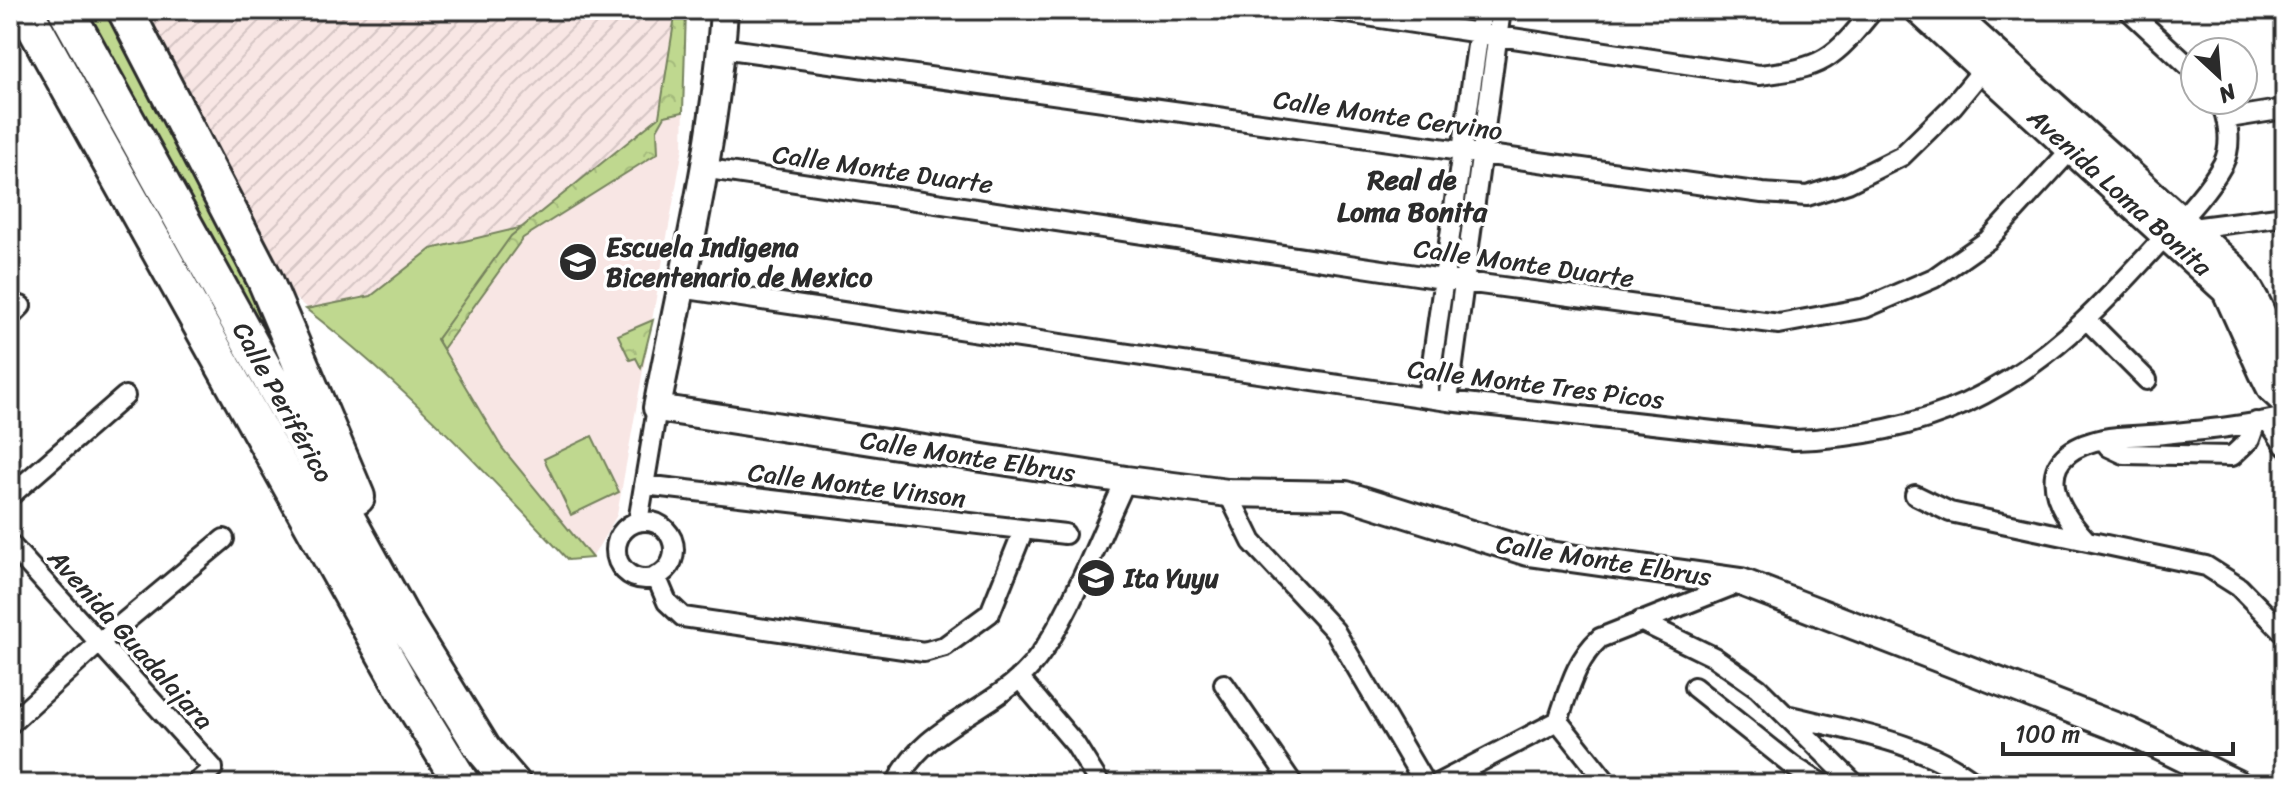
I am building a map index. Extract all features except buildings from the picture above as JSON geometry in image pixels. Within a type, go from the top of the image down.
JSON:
[{"type":"highway","name":"Calle Periférico","points":[[25,10],[454,780]]},
{"type":"highway","name":"Calle Periférico","points":[[66,10],[390,595],[483,749],[513,784]]},
{"type":"highway","points":[[125,10],[265,280],[364,513],[390,595]]},
{"type":"street","points":[[638,522],[702,168],[722,48],[724,10]]},
{"type":"street","points":[[1327,10],[1759,75],[1806,70],[1844,46],[1873,10]]},
{"type":"street","points":[[1448,401],[1483,155],[1489,32],[1482,10]]},
{"type":"street","points":[[1427,398],[1463,151],[1489,32],[1501,10]]},
{"type":"street","name":"Avenida Loma Bonita","points":[[1918,10],[1990,60]]},
{"type":"street","name":"Avenida Loma Bonita","points":[[1948,10],[1990,60],[2079,142],[2242,277],[2276,325],[2285,393]]},
{"type":"street","points":[[2140,14],[2179,55]]},
{"type":"street","name":"Calle Monte Cervino","points":[[722,48],[1483,155],[1807,196],[1848,183],[1902,156],[1953,106],[1990,60]]},
{"type":"street","points":[[2229,118],[2285,109]]},
{"type":"street","name":"Calle Monte Tres Picos","points":[[680,288],[1448,401],[1794,440],[1833,439],[1920,421],[1963,404],[2009,382],[2088,321],[2180,227],[2224,162],[2229,118]]},
{"type":"street","name":"Calle Monte Duarte","points":[[702,168],[1443,279],[1779,324],[1837,316],[1899,295],[1961,261],[1988,240],[2079,142]]},
{"type":"street","points":[[2180,227],[2285,216]]},
{"type":"street","name":"Avenida Loma Bonita","points":[[2180,227],[2226,291],[2271,389],[2273,415]]},
{"type":"street","points":[[2088,321],[2147,380]]},
{"type":"street","points":[[10,496],[125,396]]},
{"type":"street","name":"Calle Monte Elbrus","points":[[657,408],[1228,493],[1346,495],[1528,552],[1741,582],[2130,732],[2237,784]]},
{"type":"street","points":[[2103,439],[2109,447],[2124,454],[2222,459],[2241,449],[2273,415]]},
{"type":"street","points":[[2087,541],[2065,517],[2058,504],[2055,475],[2066,454],[2103,439],[2273,415]]},
{"type":"street","points":[[2273,415],[2285,446]]},
{"type":"street","points":[[896,784],[906,761],[926,743],[1019,678],[1046,647],[1126,480]]},
{"type":"street","name":"Calle Monte Vinson","points":[[644,485],[1065,534]]},
{"type":"street","points":[[1228,493],[1252,542],[1335,631],[1425,784]]},
{"type":"street","points":[[1915,495],[1950,512],[2206,566],[2239,587],[2285,634]]},
{"type":"street","points":[[648,521],[665,528],[674,545],[670,564],[656,576],[647,579],[629,574],[618,559],[618,540],[622,532],[638,522],[648,521]]},
{"type":"street","points":[[656,576],[667,602],[683,617],[924,652],[945,646],[990,613],[1023,531]]},
{"type":"street","points":[[10,724],[99,643],[224,539]]},
{"type":"street","name":"Avenida Guadalajara","points":[[10,544],[213,768],[195,784]]},
{"type":"street","points":[[1437,784],[1558,721],[1585,652],[1607,634],[1741,582]]},
{"type":"street","points":[[1640,621],[1714,657],[1788,715],[1855,784]]},
{"type":"street","points":[[1019,678],[1075,744],[1100,784]]},
{"type":"street","points":[[1224,684],[1293,784]]},
{"type":"street","points":[[1694,687],[1793,766],[1822,784]]},
{"type":"street","points":[[1788,715],[1903,744],[1950,766],[1977,784]]},
{"type":"street","points":[[1558,721],[1608,784]]},
{"type":"shaded area","points":[[131,10],[676,10],[659,117],[519,229],[378,366],[275,282]]},
{"type":"shaded area","name":"Escuela Indigena Bicentenario de Mexico","points":[[676,10],[686,10],[683,148],[617,515],[592,558],[502,448],[437,339],[511,236],[659,117]]},
{"type":"green space","points":[[78,10],[112,10],[215,205],[349,497]]},
{"type":"green space","points":[[676,10],[686,10],[683,112],[665,116],[657,130],[658,153],[523,238],[443,349],[437,339],[511,236],[659,117]]},
{"type":"green space","points":[[519,228],[437,339],[502,448],[592,558],[568,560],[409,397],[306,309],[371,296],[431,249]]},
{"type":"green space","points":[[653,320],[641,368],[636,358],[630,360],[618,335]]},
{"type":"green space","points":[[592,436],[619,492],[571,515],[544,459]]},
{"type":"place","name":"Escuela Indigena Bicentenario de Mexico","points":[[578,262]]},
{"type":"place","name":"Ita Yuyu","points":[[1096,578]]},
{"type":"district","name":"Real de Loma Bonita","points":[[1412,195]]}]
